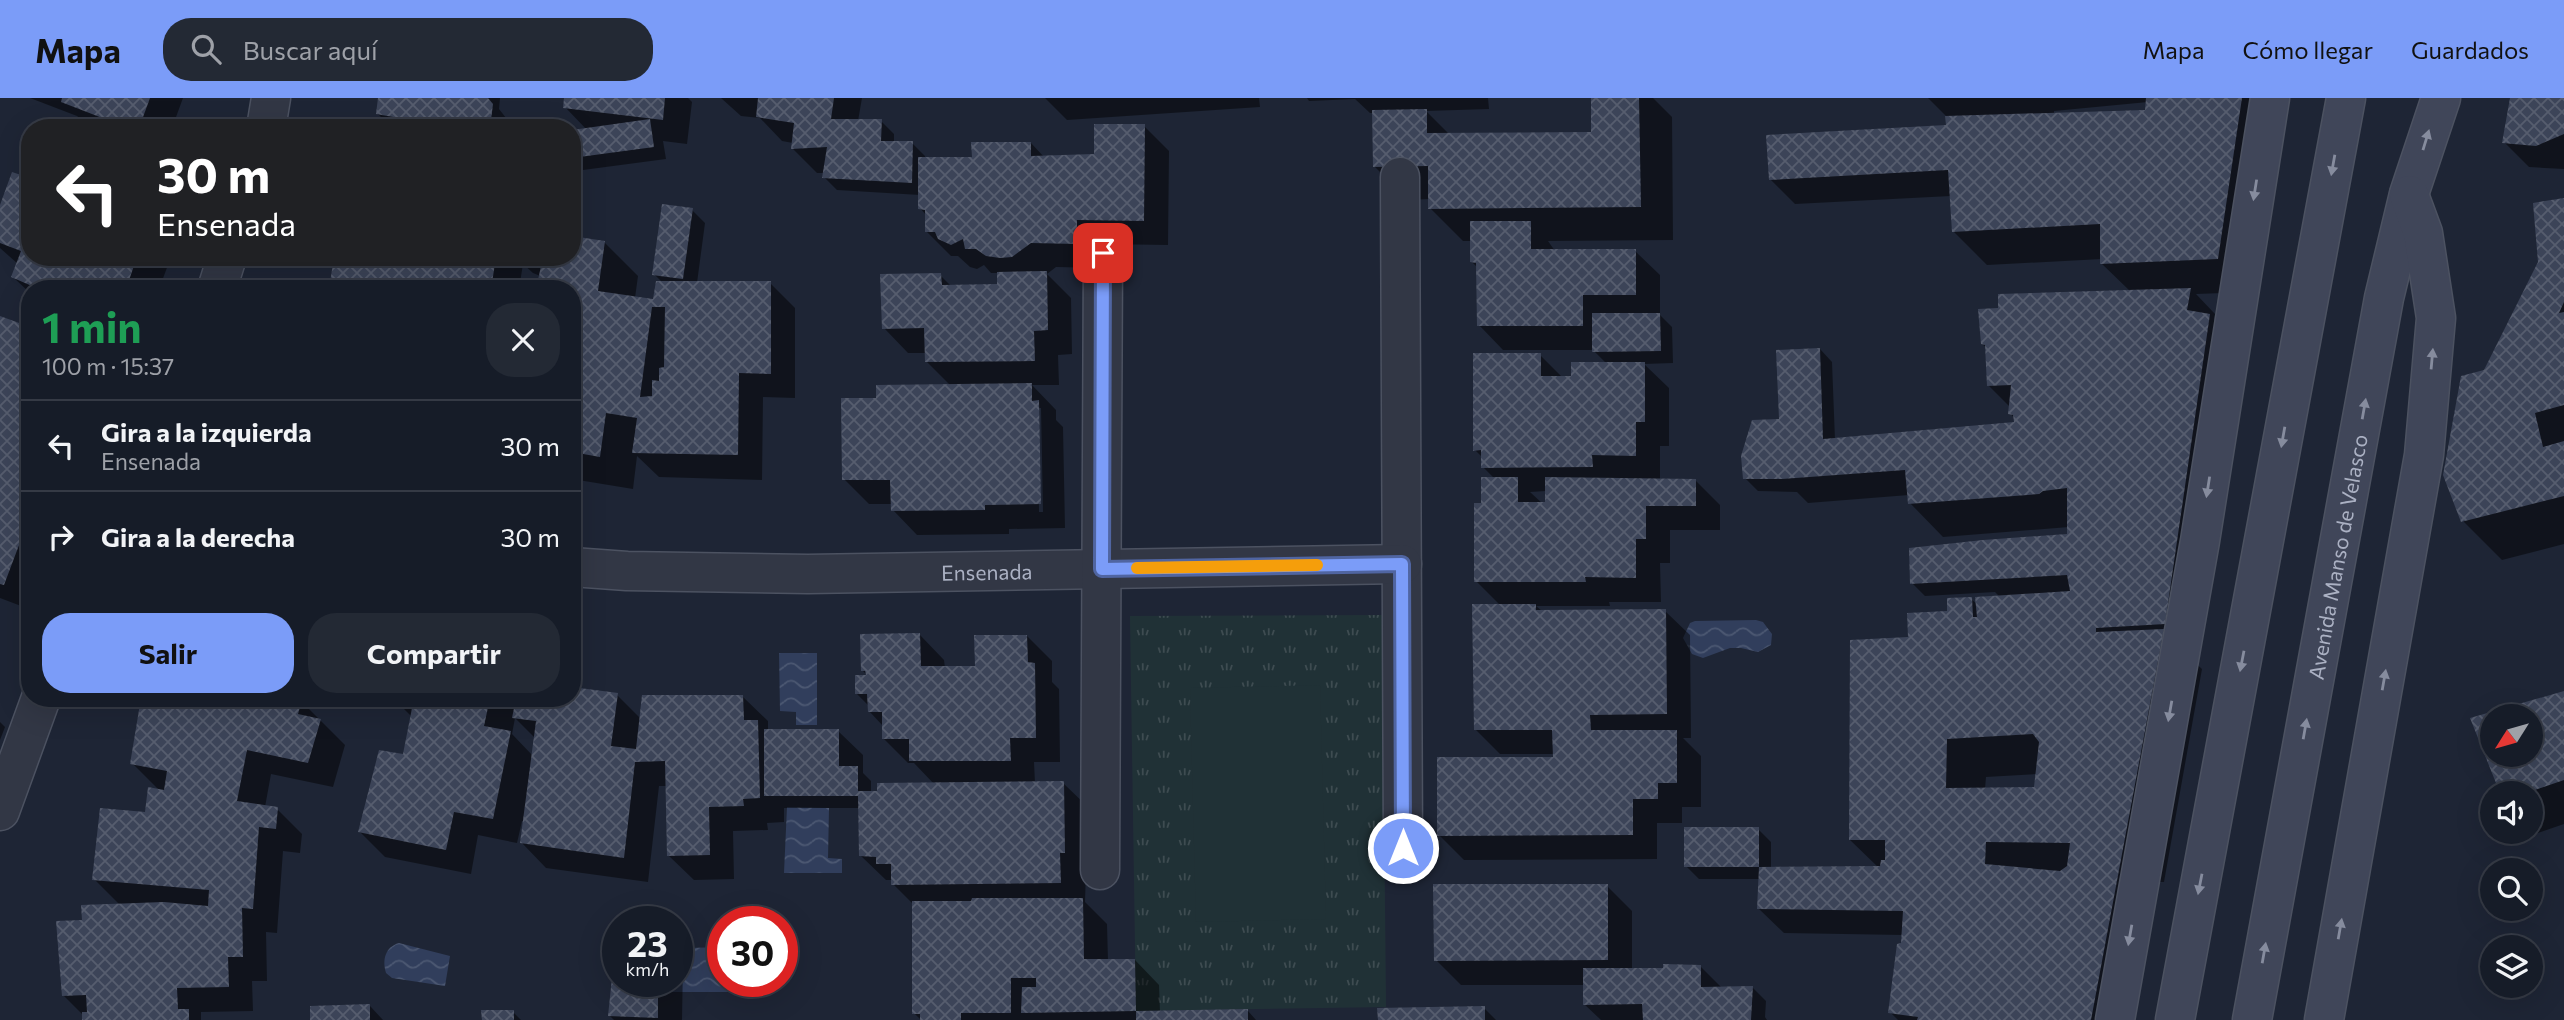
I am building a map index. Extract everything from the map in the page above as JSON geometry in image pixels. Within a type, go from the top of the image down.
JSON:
[{"type":"main road","points":[[2115,1020],[2197,554],[2270,98]]},
{"type":"main road","points":[[2175,1020],[2346,98]]},
{"type":"main road","name":"Avenida Manso de Velasco","points":[[2252,1020],[2381,312],[2409,194],[2441,98]]},
{"type":"main road","points":[[2324,1020],[2424,455],[2436,318],[2423,233],[2409,194]]},
{"type":"street","points":[[268,119],[271,98]]},
{"type":"street","points":[[1400,177],[1403,848]]},
{"type":"street","points":[[1100,870],[1103,253]]},
{"type":"street","name":"Ensenada","points":[[581,568],[808,574],[1402,564]]},
{"type":"street","points":[[0,811],[38,707]]},
{"type":"green space","points":[[1382,615],[1386,1007],[1136,1011],[1130,616]]},
{"type":"green space","points":[[1320,685],[1326,919],[1196,922],[1190,688]]},
{"type":"water","points":[[1695,621],[1763,622],[1772,634],[1771,645],[1758,652],[1730,648],[1703,658],[1692,654],[1683,638],[1690,623]]},
{"type":"water","points":[[779,653],[817,653],[817,725],[796,725],[796,712],[780,711]]},
{"type":"water","points":[[787,807],[829,808],[828,858],[842,859],[842,873],[784,873]]},
{"type":"water","points":[[399,943],[450,956],[445,986],[392,978],[386,973],[386,955],[390,948]]},
{"type":"water","points":[[707,947],[707,992],[693,992],[693,948]]},
{"type":"building","points":[[62,98],[150,98],[142,119],[105,119],[61,102]]},
{"type":"building","points":[[378,98],[488,98],[493,104],[491,119],[405,119],[376,114]]},
{"type":"building","points":[[564,98],[665,98],[663,120],[563,108]]},
{"type":"building","points":[[758,98],[834,98],[831,119],[882,119],[881,141],[913,141],[912,183],[822,178],[827,147],[791,149],[794,123],[756,117]]},
{"type":"building","points":[[1591,98],[1639,98],[1641,207],[1428,209],[1428,166],[1373,167],[1372,110],[1427,109],[1427,133],[1591,132]]},
{"type":"building","points":[[2146,98],[2242,98],[2218,259],[2100,264],[2100,224],[1952,232],[1948,170],[1769,180],[1766,135],[1946,125],[1945,116],[2145,110]]},
{"type":"building","points":[[2510,98],[2564,98],[2564,134],[2536,146],[2502,143]]},
{"type":"building","points":[[650,119],[654,147],[581,157],[581,129]]},
{"type":"building","points":[[1094,124],[1145,124],[1144,221],[1077,220],[1077,244],[1031,243],[1012,257],[1000,258],[986,256],[976,249],[965,249],[963,239],[951,245],[938,239],[935,232],[925,232],[925,210],[918,209],[918,157],[972,157],[971,142],[1031,142],[1031,156],[1094,154]]},
{"type":"building","points":[[12,172],[21,175],[21,251],[0,243],[0,205]]},
{"type":"building","points":[[2564,198],[2564,302],[2559,313],[2564,312],[2564,405],[2535,413],[2543,447],[2564,441],[2564,496],[2461,522],[2443,475],[2461,376],[2484,370],[2538,262],[2533,203]]},
{"type":"building","points":[[662,204],[693,208],[683,279],[652,275]]},
{"type":"building","points":[[1470,221],[1531,221],[1531,249],[1636,249],[1636,295],[1583,295],[1583,326],[1477,326],[1476,263],[1470,262]]},
{"type":"building","points":[[581,237],[605,241],[598,291],[653,299],[656,281],[771,281],[771,374],[739,373],[738,455],[632,453],[637,418],[606,413],[600,457],[581,454],[581,280],[538,280],[541,266],[581,266]],"holes":[[[652,307],[665,307],[664,367],[659,368],[659,381],[652,380],[652,396],[640,397]]]},
{"type":"building","points":[[21,251],[21,266],[134,266],[129,280],[21,281],[11,277]]},
{"type":"building","points":[[333,266],[495,266],[492,280],[330,280]]},
{"type":"building","points":[[1047,271],[1048,330],[1034,331],[1035,361],[925,362],[924,328],[882,329],[880,274],[941,273],[942,285],[997,284],[997,272]]},
{"type":"building","points":[[2191,288],[2187,310],[2210,314],[2165,624],[2096,628],[2096,632],[2164,629],[2091,1020],[1917,1020],[1918,1017],[1888,1013],[1897,944],[1901,943],[1903,911],[1757,909],[1759,867],[1880,866],[1881,860],[1885,860],[1885,840],[1849,840],[1850,640],[1908,637],[1907,613],[1947,611],[1947,598],[1972,597],[1973,617],[1977,617],[1975,597],[2070,591],[2067,575],[1910,584],[1909,548],[2067,534],[2067,488],[2039,494],[1908,504],[1905,470],[1782,479],[1743,479],[1741,456],[1752,420],[1779,419],[1776,350],[1820,348],[1823,439],[2014,422],[2013,415],[2008,414],[2011,385],[1987,386],[1985,345],[1981,344],[1978,309],[1998,308],[1998,294]],"holes":[[[2033,734],[2039,742],[2034,787],[1946,788],[1947,739]],[[1986,842],[2070,843],[2067,866],[2060,871],[1985,864]]]},
{"type":"building","points":[[1592,313],[1660,313],[1661,351],[1592,352]]},
{"type":"building","points":[[0,316],[21,324],[21,540],[4,585],[0,584]]},
{"type":"building","points":[[1473,353],[1541,353],[1541,376],[1571,376],[1571,362],[1645,362],[1645,422],[1636,422],[1636,456],[1592,455],[1593,467],[1481,468],[1481,450],[1473,451]]},
{"type":"building","points":[[1032,383],[1032,401],[1039,400],[1041,504],[985,505],[985,510],[891,511],[890,480],[842,480],[841,398],[876,398],[876,385]]},
{"type":"building","points":[[1481,477],[1518,477],[1518,502],[1545,502],[1545,477],[1696,479],[1696,506],[1646,506],[1646,539],[1636,539],[1636,578],[1585,577],[1586,582],[1474,582],[1474,503],[1481,503]]},
{"type":"building","points":[[1472,604],[1536,604],[1536,610],[1666,609],[1667,714],[1590,715],[1591,730],[1677,730],[1677,783],[1658,783],[1658,799],[1633,799],[1633,835],[1437,836],[1437,757],[1553,757],[1552,730],[1474,730]]},
{"type":"building","points":[[920,633],[921,666],[975,666],[974,635],[1027,635],[1028,662],[1035,663],[1036,738],[1010,738],[1011,761],[909,761],[909,739],[882,739],[882,712],[868,712],[867,694],[855,694],[855,675],[866,675],[865,671],[861,671],[860,634]]},
{"type":"building","points":[[581,688],[618,693],[611,746],[636,749],[642,695],[743,695],[744,720],[758,720],[760,798],[743,799],[744,806],[709,807],[710,855],[667,856],[665,761],[635,762],[624,858],[520,843],[536,721],[512,718],[514,707],[581,707]]},
{"type":"building","points":[[2564,691],[2564,780],[2543,787],[2543,781],[2495,781],[2490,767],[2543,767],[2543,704],[2519,704]]},
{"type":"building","points":[[140,707],[300,707],[298,714],[321,719],[308,763],[247,750],[237,801],[278,807],[276,829],[259,827],[253,909],[242,908],[243,957],[228,957],[229,987],[177,988],[178,1009],[189,1009],[189,1020],[82,1020],[82,1012],[87,1012],[86,995],[62,996],[56,921],[82,920],[81,905],[164,902],[208,906],[209,890],[92,880],[100,808],[145,812],[148,787],[164,790],[167,771],[130,764]]},
{"type":"building","points":[[412,707],[488,707],[484,726],[511,731],[493,819],[454,812],[446,850],[358,832],[379,750],[403,754]]},
{"type":"building","points":[[2480,715],[2480,743],[2470,718]]},
{"type":"building","points":[[764,729],[839,729],[839,766],[858,766],[858,791],[877,791],[877,783],[1064,781],[1065,853],[1060,853],[1061,883],[891,885],[891,864],[876,864],[876,857],[859,856],[858,796],[764,796]]},
{"type":"building","points":[[1684,827],[1759,827],[1759,867],[1684,867]]},
{"type":"building","points":[[1433,884],[1608,884],[1608,960],[1434,961]]},
{"type":"building","points":[[972,898],[1083,898],[1084,959],[1135,959],[1136,1011],[1021,1013],[1022,987],[1036,987],[1036,978],[1011,978],[1011,1013],[961,1013],[961,1020],[920,1020],[920,1014],[912,1014],[912,901],[971,901]]},
{"type":"building","points":[[1663,964],[1701,965],[1701,987],[1753,986],[1751,1020],[1643,1020],[1642,1004],[1583,1005],[1583,968],[1663,968]]},
{"type":"building","points":[[610,997],[658,997],[658,1018],[608,1016]]},
{"type":"building","points":[[370,1004],[370,1020],[310,1020],[310,1006]]},
{"type":"building","points":[[1485,1006],[1485,1020],[1378,1020],[1377,1008]]},
{"type":"building","points":[[1248,1009],[1248,1020],[1136,1020],[1136,1011]]},
{"type":"building","points":[[481,1010],[514,1010],[514,1020],[482,1020]]},
{"type":"slow traffic","points":[[1137,568],[1317,565]]},
{"type":"route","points":[[1103,253],[1102,569],[1402,564],[1403,848]]}]
